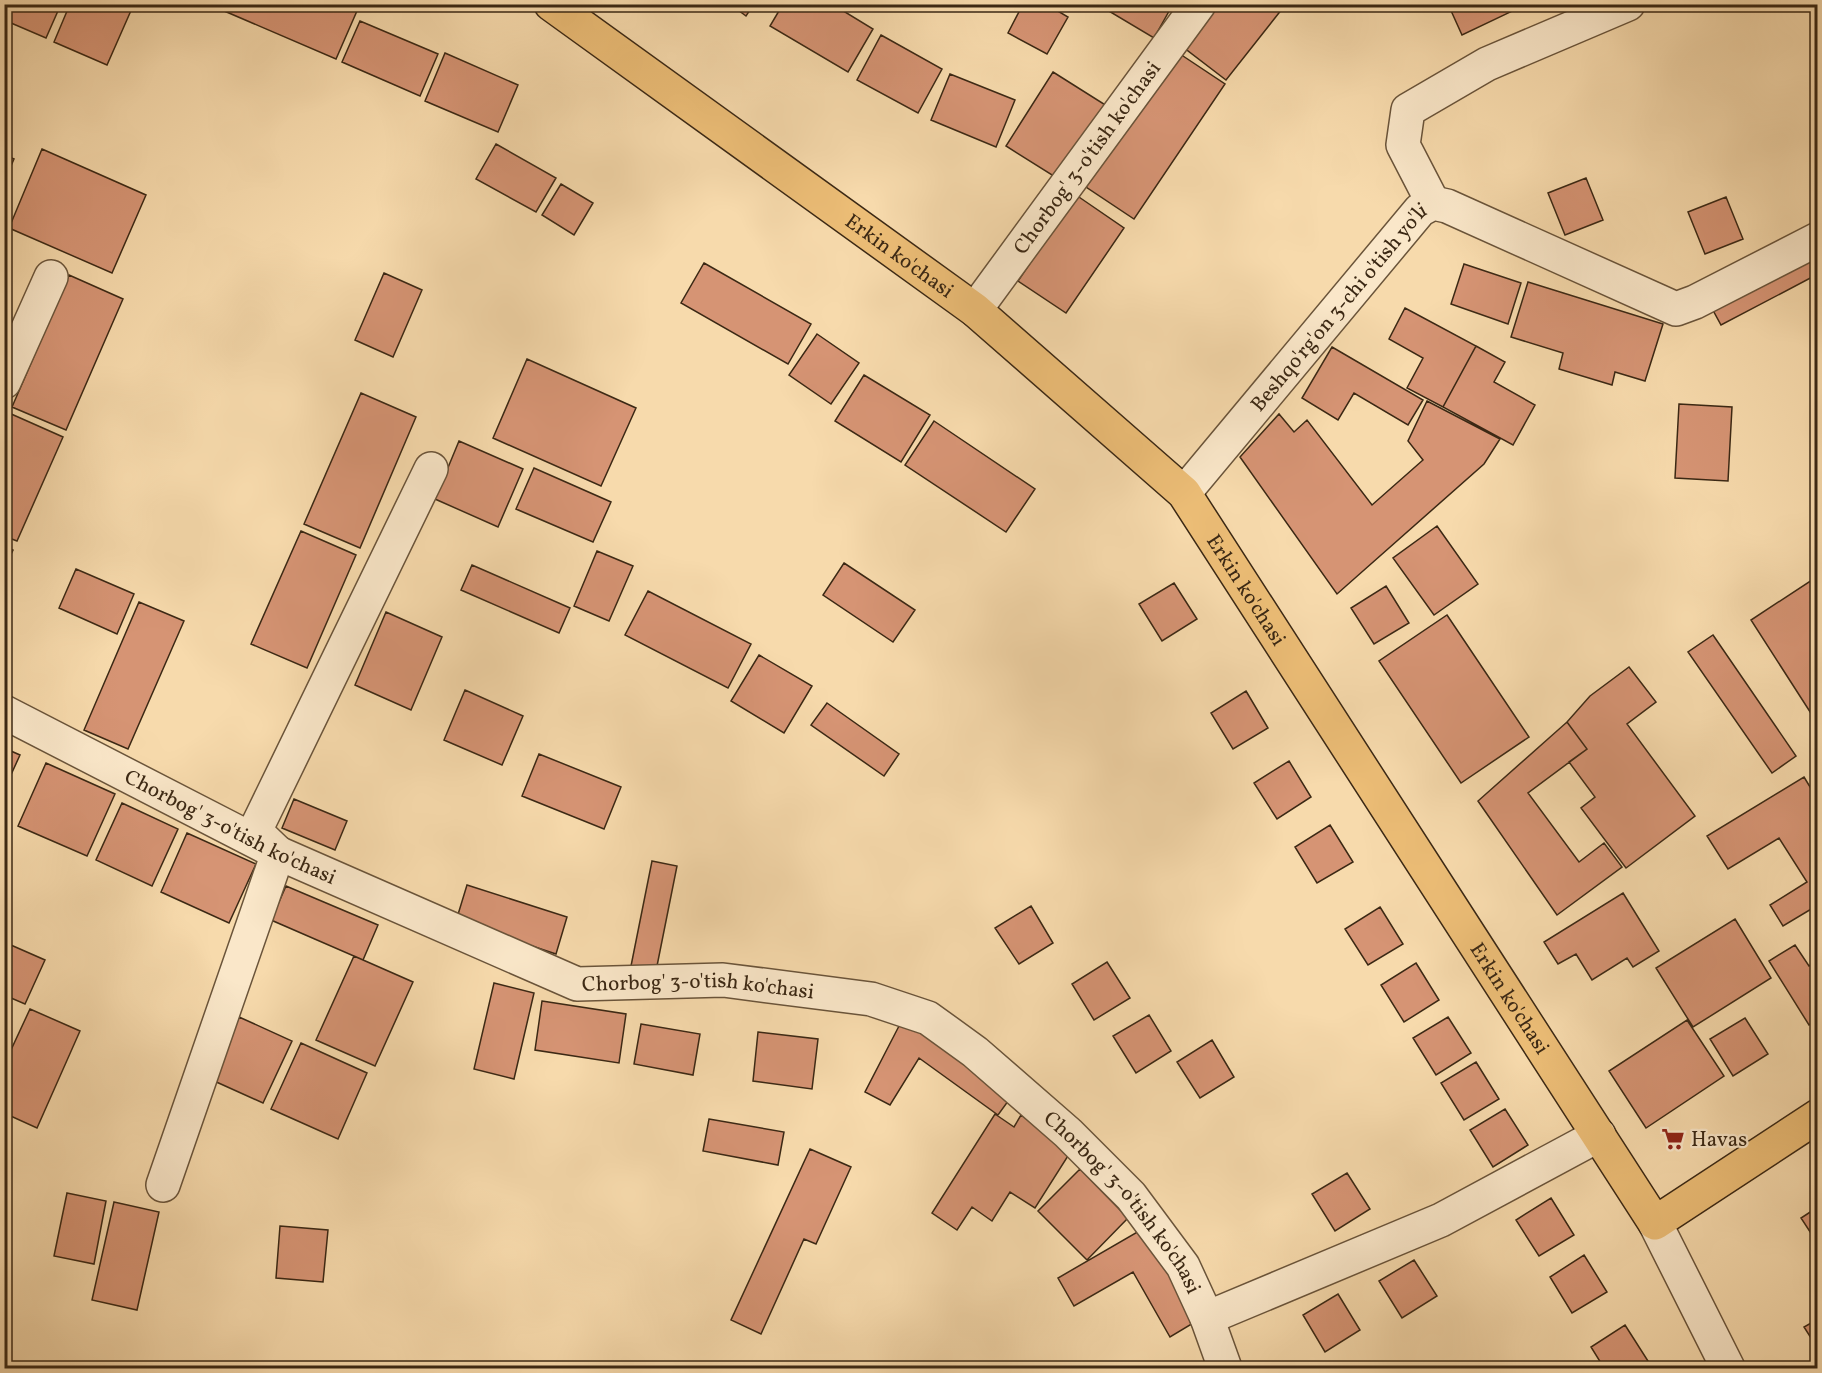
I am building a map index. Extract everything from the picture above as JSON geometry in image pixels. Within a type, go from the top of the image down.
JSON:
[{"type":"main road","name":"Erkin ko'chasi","points":[[551,4],[975,310],[1184,493],[1655,1223]]},
{"type":"main road","points":[[1655,1223],[1818,1116]]},
{"type":"street","name":"Chorbog' 3-o'tish ko'chasi","points":[[975,310],[1199,4]]},
{"type":"street","points":[[1433,204],[1403,145],[1408,110],[1487,64],[1628,4]]},
{"type":"street","name":"Beshqo'rg'on 3-chi o'tish yo'li","points":[[1184,493],[1420,210],[1433,204],[1447,206],[1676,309],[1695,302],[1818,239]]},
{"type":"street","points":[[4,382],[51,277]]},
{"type":"street","points":[[163,1185],[278,853],[255,831],[430,469]]},
{"type":"street","name":"Chorbog' 3-o'tish ko'chasi","points":[[4,712],[278,853],[577,984],[723,980],[871,999],[928,1018],[975,1052],[1068,1133],[1131,1196],[1183,1266],[1225,1368]]},
{"type":"street","name":"Chorbog' 3-o'tish ko'chasi","points":[[1206,1318],[1441,1220],[1599,1135]]},
{"type":"street","name":"Erkin ko'chasi","points":[[1655,1223],[1728,1368]]},
{"type":"building","points":[[7,4],[61,4],[46,38],[4,20]]},
{"type":"building","points":[[70,4],[133,6],[107,65],[54,42]]},
{"type":"building","points":[[225,4],[360,4],[336,59],[222,10]]},
{"type":"building","points":[[730,4],[754,4],[746,16]]},
{"type":"building","points":[[783,4],[832,4],[873,29],[848,72],[770,26]]},
{"type":"building","points":[[1023,4],[1046,4],[1068,17],[1047,54],[1008,33]]},
{"type":"building","points":[[1097,4],[1173,4],[1154,38]]},
{"type":"building","points":[[1215,4],[1286,4],[1226,80],[1183,47]]},
{"type":"building","points":[[1448,4],[1527,4],[1462,35]]},
{"type":"building","points":[[360,21],[438,54],[420,96],[342,62]]},
{"type":"building","points":[[881,35],[942,69],[918,113],[857,80]]},
{"type":"building","points":[[1177,52],[1225,84],[1134,219],[1086,187]]},
{"type":"building","points":[[445,53],[518,85],[498,132],[425,101]]},
{"type":"building","points":[[1053,72],[1107,106],[1060,180],[1006,146]]},
{"type":"building","points":[[950,74],[1015,100],[996,147],[931,120]]},
{"type":"building","points":[[496,144],[556,178],[536,212],[476,179]]},
{"type":"building","points":[[42,149],[146,195],[112,273],[9,228]]},
{"type":"building","points":[[4,155],[14,159],[4,182]]},
{"type":"building","points":[[1586,178],[1603,220],[1565,235],[1548,193]]},
{"type":"building","points":[[561,184],[593,203],[574,235],[542,215]]},
{"type":"building","points":[[1076,195],[1124,228],[1066,313],[1018,281]]},
{"type":"building","points":[[1726,197],[1743,239],[1705,254],[1688,212]]},
{"type":"building","points":[[1818,243],[1818,274],[1721,325],[1708,301]]},
{"type":"building","points":[[704,263],[811,324],[788,364],[681,303]]},
{"type":"building","points":[[1464,264],[1521,283],[1508,324],[1451,304]]},
{"type":"building","points":[[384,273],[422,290],[393,357],[355,340]]},
{"type":"building","points":[[69,275],[123,299],[66,430],[12,407]]},
{"type":"building","points":[[1528,282],[1663,324],[1645,381],[1615,372],[1612,385],[1559,369],[1563,353],[1511,337]]},
{"type":"building","points":[[1405,308],[1476,346],[1443,407],[1407,388],[1423,358],[1389,339]]},
{"type":"building","points":[[817,334],[859,363],[831,404],[789,375]]},
{"type":"building","points":[[1476,346],[1505,362],[1494,382],[1535,405],[1513,445],[1443,407]]},
{"type":"building","points":[[1332,347],[1423,400],[1408,425],[1354,393],[1338,420],[1302,398]]},
{"type":"building","points":[[527,359],[636,408],[601,486],[493,438]]},
{"type":"building","points":[[864,375],[930,415],[901,462],[835,421]]},
{"type":"building","points":[[361,393],[416,417],[360,548],[304,524]]},
{"type":"building","points":[[1427,401],[1500,439],[1484,464],[1337,594],[1240,457],[1279,414],[1294,432],[1307,420],[1372,505],[1423,460],[1408,441]]},
{"type":"building","points":[[1679,404],[1732,407],[1728,481],[1675,478]]},
{"type":"building","points":[[9,413],[63,437],[17,541],[4,536],[4,422]]},
{"type":"building","points":[[934,421],[1035,489],[1006,532],[905,465]]},
{"type":"building","points":[[459,441],[523,469],[498,527],[435,499]]},
{"type":"building","points":[[534,468],[611,502],[593,542],[516,509]]},
{"type":"building","points":[[1437,526],[1478,584],[1434,615],[1393,558]]},
{"type":"building","points":[[301,531],[356,555],[307,668],[251,644]]},
{"type":"building","points":[[4,546],[13,550],[4,569]]},
{"type":"building","points":[[597,551],[633,566],[609,621],[574,606]]},
{"type":"building","points":[[844,563],[915,610],[893,642],[823,595]]},
{"type":"building","points":[[472,565],[570,608],[559,633],[461,590]]},
{"type":"building","points":[[76,569],[134,594],[117,634],[59,608]]},
{"type":"building","points":[[1815,578],[1818,582],[1818,716],[1814,718],[1751,620]]},
{"type":"building","points":[[1174,583],[1197,619],[1162,641],[1139,604]]},
{"type":"building","points":[[1386,586],[1409,623],[1374,644],[1351,608]]},
{"type":"building","points":[[648,591],[751,644],[728,688],[625,635]]},
{"type":"building","points":[[139,602],[184,621],[128,749],[84,730]]},
{"type":"building","points":[[386,612],[442,637],[411,710],[355,685]]},
{"type":"building","points":[[1447,615],[1529,737],[1461,783],[1379,661]]},
{"type":"building","points":[[1713,635],[1796,756],[1772,773],[1688,652]]},
{"type":"building","points":[[759,655],[812,686],[784,733],[731,701]]},
{"type":"building","points":[[1629,667],[1656,702],[1627,724],[1695,816],[1626,868],[1581,808],[1595,797],[1569,762],[1587,749],[1567,722],[1590,696]]},
{"type":"building","points":[[465,690],[523,716],[502,765],[444,740]]},
{"type":"building","points":[[1246,691],[1268,728],[1233,749],[1211,713]]},
{"type":"building","points":[[827,703],[899,754],[884,776],[811,725]]},
{"type":"building","points":[[1567,722],[1587,749],[1528,793],[1579,862],[1604,843],[1622,867],[1557,915],[1478,801]]},
{"type":"building","points":[[4,748],[20,755],[4,790]]},
{"type":"building","points":[[539,754],[621,787],[604,829],[522,796]]},
{"type":"building","points":[[1289,761],[1311,797],[1277,819],[1254,783]]},
{"type":"building","points":[[46,763],[115,794],[87,856],[18,826]]},
{"type":"building","points":[[1804,777],[1818,800],[1818,905],[1783,926],[1770,905],[1807,882],[1779,838],[1728,869],[1707,836]]},
{"type":"building","points":[[294,799],[347,821],[335,850],[282,828]]},
{"type":"building","points":[[122,803],[178,829],[152,886],[96,860]]},
{"type":"building","points":[[1330,825],[1353,862],[1317,883],[1295,847]]},
{"type":"building","points":[[187,833],[256,864],[229,923],[161,892]]},
{"type":"building","points":[[652,861],[677,866],[656,971],[631,966]]},
{"type":"building","points":[[467,885],[567,917],[556,954],[456,921]]},
{"type":"building","points":[[286,886],[378,925],[363,960],[271,920]]},
{"type":"building","points":[[1623,893],[1659,951],[1633,967],[1627,958],[1592,980],[1576,954],[1558,964],[1544,942]]},
{"type":"building","points":[[1031,906],[1053,943],[1019,964],[995,928]]},
{"type":"building","points":[[1380,907],[1403,944],[1368,965],[1345,929]]},
{"type":"building","points":[[1735,919],[1771,978],[1693,1027],[1656,968]]},
{"type":"building","points":[[4,942],[45,960],[25,1004],[4,995]]},
{"type":"building","points":[[1795,945],[1809,966],[1818,961],[1818,1020],[1809,1025],[1769,961]]},
{"type":"building","points":[[354,956],[413,982],[375,1066],[316,1040]]},
{"type":"building","points":[[1107,962],[1130,998],[1094,1020],[1072,984]]},
{"type":"building","points":[[1416,963],[1439,1000],[1404,1022],[1381,985]]},
{"type":"building","points":[[494,983],[534,993],[514,1079],[474,1069]]},
{"type":"building","points":[[542,1001],[626,1014],[619,1063],[535,1050]]},
{"type":"building","points":[[30,1009],[80,1031],[37,1128],[4,1113],[4,1065]]},
{"type":"building","points":[[1149,1015],[1171,1051],[1136,1073],[1113,1036]]},
{"type":"building","points":[[239,1017],[292,1041],[263,1103],[212,1080]]},
{"type":"building","points":[[1448,1017],[1471,1053],[1436,1075],[1413,1038]]},
{"type":"building","points":[[1745,1018],[1768,1054],[1733,1076],[1710,1039]]},
{"type":"building","points":[[1687,1020],[1724,1076],[1646,1128],[1609,1071]]},
{"type":"building","points":[[912,1022],[1014,1093],[998,1115],[919,1058],[890,1105],[865,1092],[899,1026]]},
{"type":"building","points":[[641,1024],[700,1034],[693,1075],[634,1064]]},
{"type":"building","points":[[758,1032],[818,1039],[812,1089],[753,1081]]},
{"type":"building","points":[[1212,1040],[1234,1077],[1200,1098],[1177,1062]]},
{"type":"building","points":[[301,1043],[367,1073],[338,1139],[271,1109]]},
{"type":"building","points":[[1476,1062],[1499,1099],[1464,1120],[1441,1083]]},
{"type":"building","points":[[1505,1109],[1528,1145],[1493,1167],[1470,1130]]},
{"type":"building","points":[[995,1114],[1014,1127],[1021,1115],[1073,1148],[1035,1208],[1010,1192],[992,1221],[972,1207],[957,1230],[932,1213]]},
{"type":"building","points":[[709,1119],[784,1132],[778,1165],[703,1151]]},
{"type":"building","points":[[810,1149],[851,1167],[816,1244],[804,1239],[761,1334],[731,1320]]},
{"type":"building","points":[[1080,1169],[1128,1218],[1087,1260],[1038,1211]]},
{"type":"building","points":[[1347,1173],[1370,1209],[1335,1231],[1312,1194]]},
{"type":"building","points":[[67,1193],[106,1201],[94,1264],[54,1256]]},
{"type":"building","points":[[1551,1198],[1574,1235],[1539,1256],[1516,1220]]},
{"type":"building","points":[[114,1202],[159,1212],[137,1310],[92,1300]]},
{"type":"building","points":[[1818,1207],[1818,1244],[1801,1218]]},
{"type":"building","points":[[280,1226],[328,1230],[323,1282],[276,1278]]},
{"type":"building","points":[[1146,1227],[1200,1319],[1170,1337],[1133,1272],[1074,1306],[1058,1278]]},
{"type":"building","points":[[1584,1255],[1607,1292],[1572,1313],[1550,1277]]},
{"type":"building","points":[[1414,1260],[1437,1296],[1402,1318],[1379,1281]]},
{"type":"building","points":[[1338,1294],[1360,1330],[1325,1352],[1303,1315]]},
{"type":"building","points":[[1818,1319],[1818,1349],[1804,1327]]},
{"type":"building","points":[[1625,1325],[1648,1361],[1637,1368],[1604,1368],[1591,1347]]},
{"type":"place","name":"Havas","points":[[1673,1139]]}]
